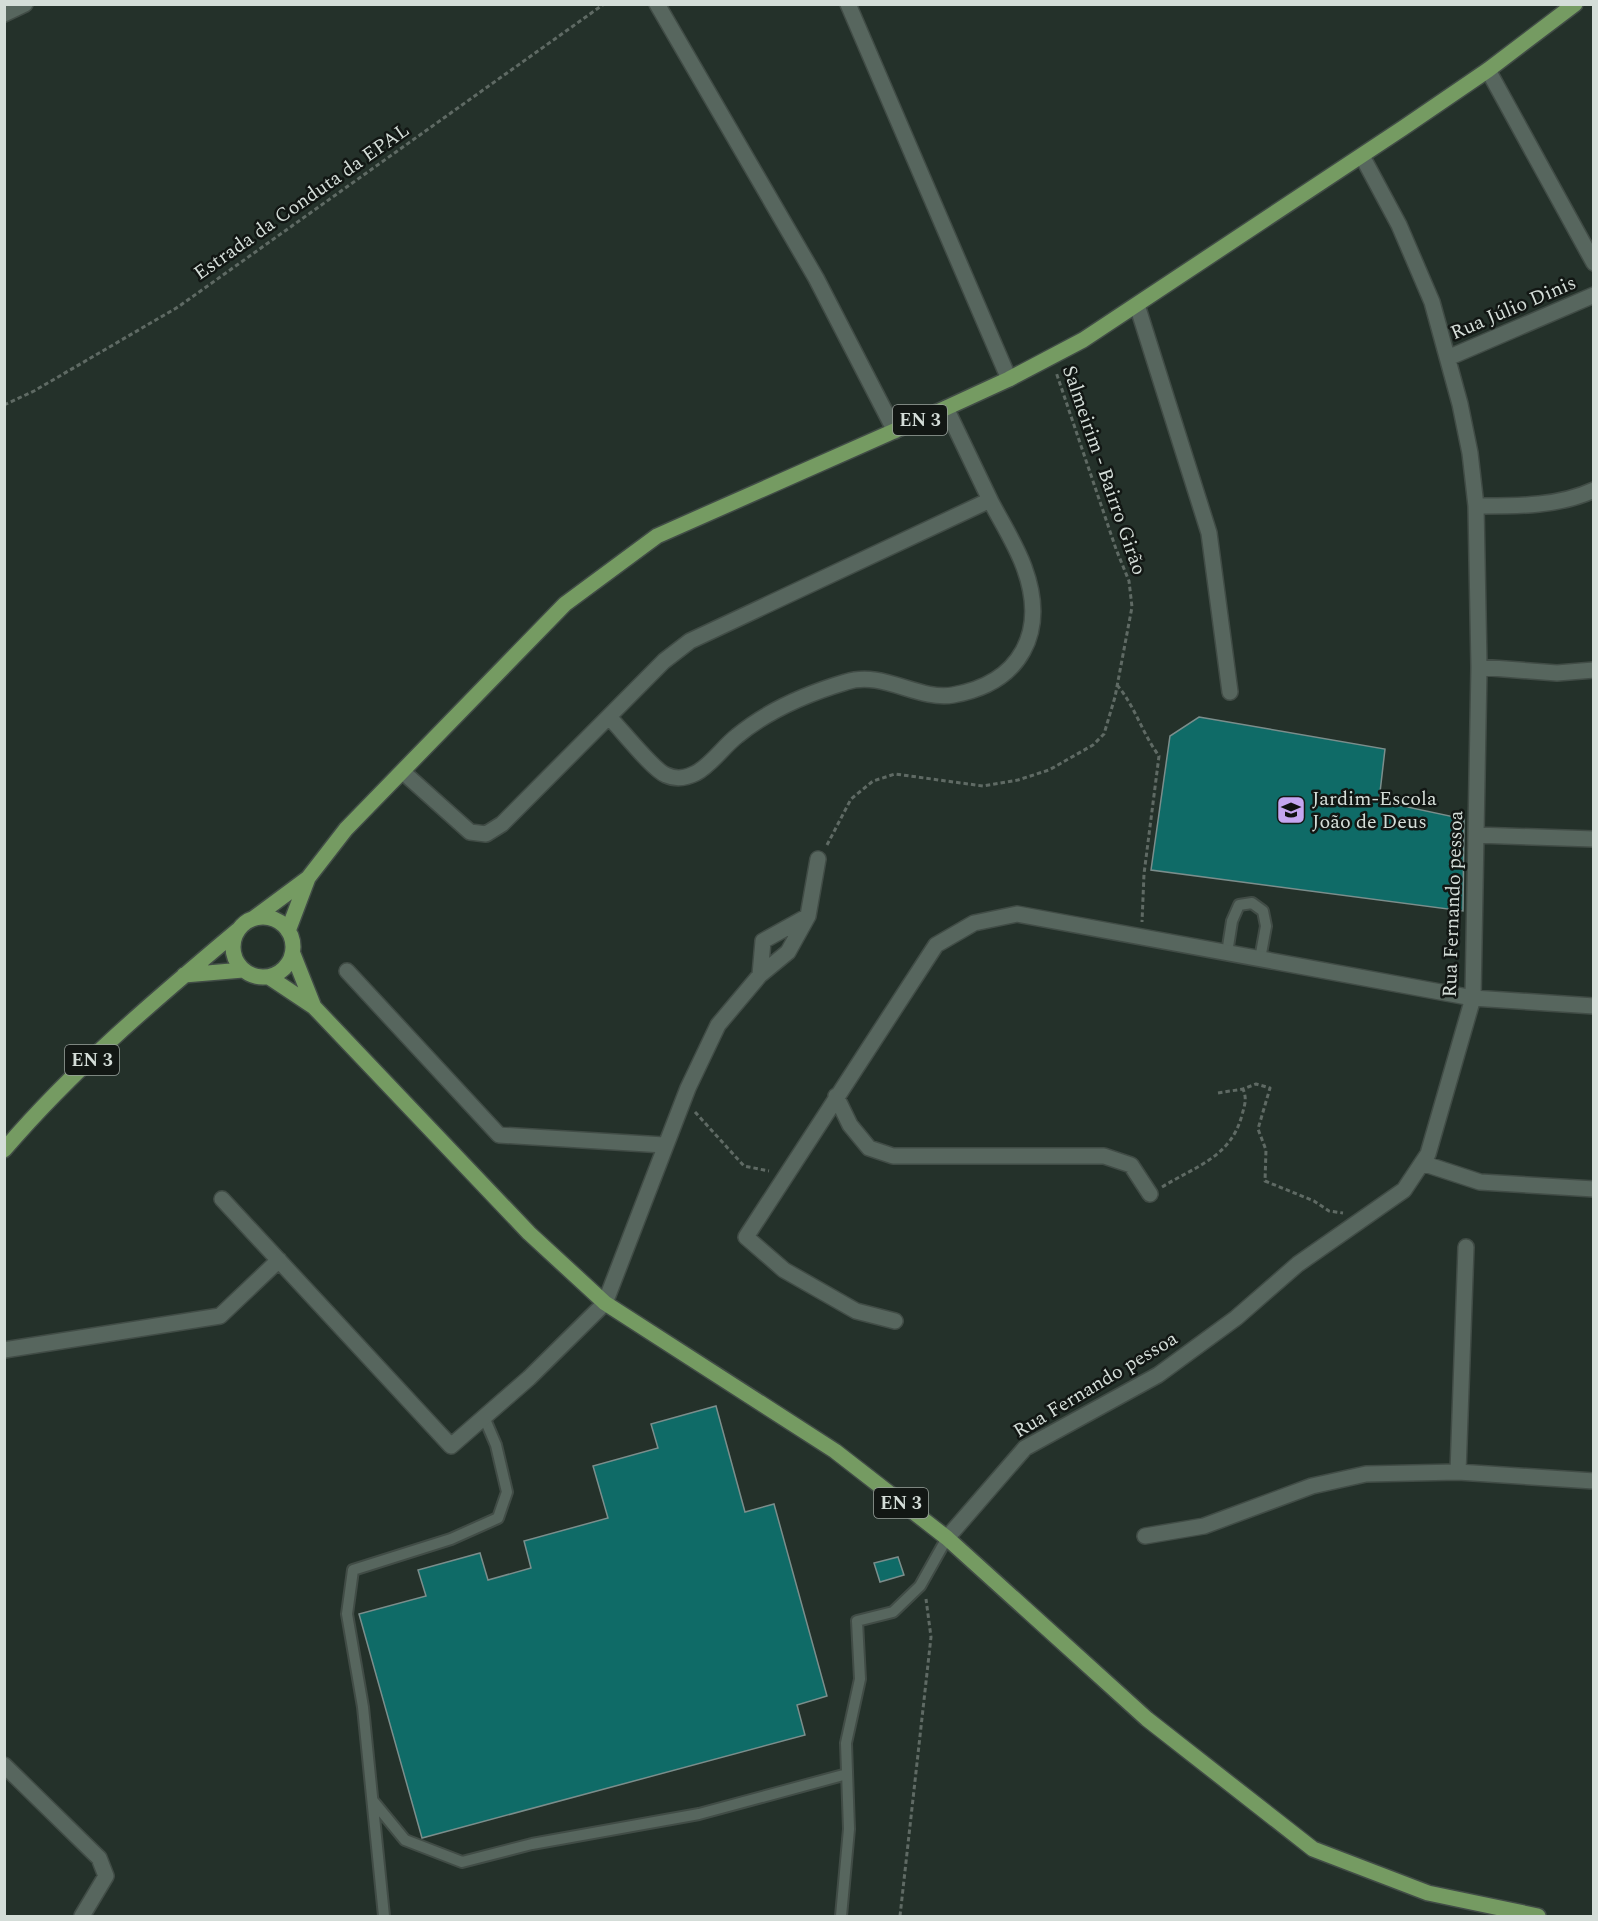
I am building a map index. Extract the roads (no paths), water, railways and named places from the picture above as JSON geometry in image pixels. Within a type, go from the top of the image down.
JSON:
[{"type":"main road","name":"EN 3","points":[[4,1150],[43,1105],[184,975],[238,930],[308,878],[346,829],[565,604],[657,536],[896,431],[1051,357],[1137,305],[1362,156],[1488,70],[1575,4]]},
{"type":"main road","name":"EN 3","points":[[308,878],[288,931],[293,954],[314,1007]]},
{"type":"main road","points":[[254,918],[273,919],[288,931]]},
{"type":"main road","points":[[238,930],[233,947],[238,964],[243,970]]},
{"type":"main road","points":[[269,977],[284,969],[293,954]]},
{"type":"main road","name":"EN 3","points":[[184,975],[243,970],[251,975],[269,977],[314,1007],[529,1233],[605,1303],[835,1451],[947,1538],[1147,1719],[1313,1849],[1428,1893],[1538,1917]]},
{"type":"street","points":[[4,14],[25,4]]},
{"type":"street","points":[[657,4],[816,278],[896,431]]},
{"type":"street","points":[[848,4],[1009,379]]},
{"type":"street","points":[[1488,70],[1593,263]]},
{"type":"street","name":"Rua Fernando pessoa","points":[[947,1538],[1025,1448],[1158,1376],[1236,1318],[1298,1264],[1404,1190],[1428,1154],[1473,998],[1479,667],[1476,506],[1470,453],[1450,357],[1432,302],[1399,225],[1362,156]]},
{"type":"street","name":"Rua Júlio Dinis","points":[[1450,357],[1593,295]]},
{"type":"street","points":[[1137,305],[1209,533],[1230,692]]},
{"type":"street","points":[[609,717],[664,775],[680,779],[699,772],[738,735],[764,718],[816,692],[850,681],[887,681],[949,695],[973,691],[999,680],[1022,657],[1030,632],[1033,603],[1024,567],[946,408]]},
{"type":"street","points":[[1476,506],[1532,506],[1580,496],[1593,490]]},
{"type":"street","points":[[403,772],[470,832],[486,834],[502,824],[664,661],[690,641],[990,500]]},
{"type":"street","points":[[1479,667],[1557,673],[1593,670]]},
{"type":"street","points":[[1476,835],[1593,839]]},
{"type":"street","points":[[222,1200],[450,1446],[529,1378],[605,1303],[681,1103],[718,1025],[760,975],[788,952],[808,916],[818,859]]},
{"type":"street","points":[[896,1321],[856,1311],[784,1270],[746,1237],[936,945],[974,922],[1017,914],[1473,998],[1593,1006]]},
{"type":"street","points":[[760,975],[764,941],[808,916]]},
{"type":"street","points":[[347,971],[499,1136],[664,1145]]},
{"type":"street","points":[[836,1096],[850,1125],[869,1148],[893,1156],[1104,1156],[1131,1165],[1150,1194]]},
{"type":"street","points":[[1422,1163],[1480,1182],[1593,1189]]},
{"type":"street","points":[[1458,1472],[1466,1247]]},
{"type":"street","points":[[4,1350],[220,1316],[279,1260]]},
{"type":"street","points":[[1145,1536],[1204,1526],[1312,1486],[1366,1474],[1458,1472],[1593,1481]]},
{"type":"street","points":[[4,1765],[99,1858],[106,1876],[82,1917]]},
{"type":"lane","points":[[1227,953],[1232,921],[1239,905],[1252,903],[1263,911],[1266,926],[1260,959]]},
{"type":"lane","points":[[384,1917],[363,1707],[347,1614],[354,1570],[451,1539],[498,1518],[507,1492],[496,1445],[483,1417]]},
{"type":"lane","points":[[841,1917],[849,1829],[846,1743],[860,1679],[857,1621],[893,1612],[920,1587],[947,1538]]},
{"type":"lane","points":[[372,1801],[405,1840],[462,1862],[532,1844],[699,1814],[847,1774]]},
{"type":"place","name":"Jardim-Escola João de Deus","points":[[1291,810]]}]
